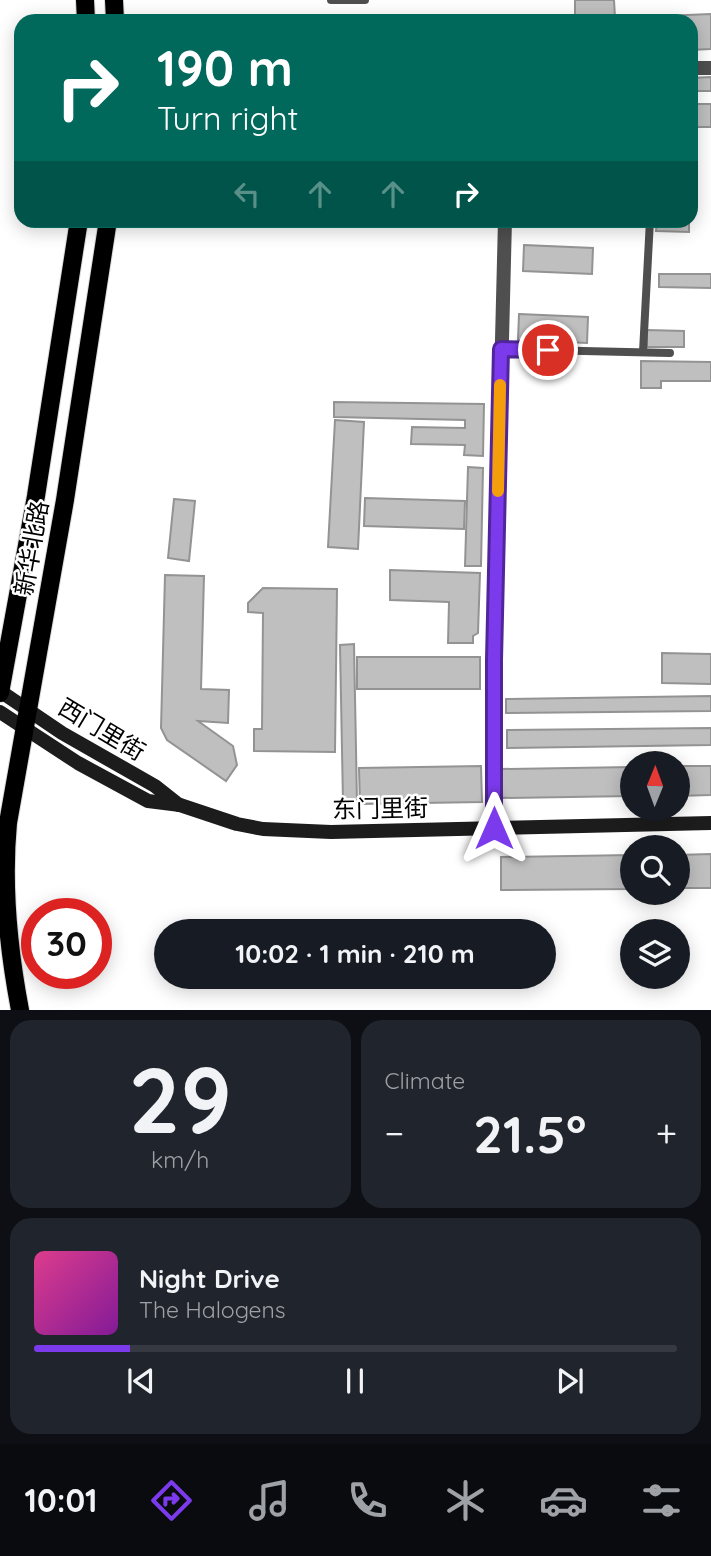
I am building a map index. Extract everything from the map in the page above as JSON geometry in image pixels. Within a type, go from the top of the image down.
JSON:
[{"type":"main road","name":"新华北路","points":[[0,692],[36,496],[78,228]]},
{"type":"main road","name":"新华北路","points":[[20,1010],[6,919],[5,869],[11,801],[65,500],[107,228]]},
{"type":"street","points":[[494,828],[494,660],[505,228]]},
{"type":"street","name":"西门里街","points":[[0,692],[25,719]]},
{"type":"street","points":[[0,712],[25,719]]},
{"type":"street","name":"东门里街","points":[[25,719],[78,763],[148,801],[180,806],[237,824],[295,832],[711,823]]},
{"type":"lane","points":[[331,0],[365,0]]},
{"type":"lane","points":[[643,352],[650,228]]},
{"type":"lane","points":[[501,349],[670,353]]},
{"type":"building","points":[[575,0],[614,0],[615,14],[575,14]]},
{"type":"building","points":[[711,14],[711,49],[698,50],[698,15]]},
{"type":"building","points":[[711,77],[711,91],[698,91],[698,78]]},
{"type":"building","points":[[698,104],[711,104],[711,127],[698,127]]},
{"type":"building","points":[[656,228],[689,228],[689,232],[656,231]]},
{"type":"building","points":[[524,245],[593,248],[592,274],[523,271]]},
{"type":"building","points":[[659,274],[711,274],[711,288],[659,287]]},
{"type":"building","points":[[519,314],[588,317],[587,343],[518,340]]},
{"type":"building","points":[[647,330],[684,331],[684,347],[647,347]]},
{"type":"building","points":[[641,361],[711,362],[711,381],[661,381],[661,388],[641,388]]},
{"type":"building","points":[[334,402],[484,404],[483,456],[464,455],[465,445],[411,444],[412,427],[465,428],[465,420],[334,417]]},
{"type":"building","points":[[335,420],[364,422],[358,549],[328,547]]},
{"type":"building","points":[[468,467],[483,468],[481,566],[465,566]]},
{"type":"building","points":[[365,498],[465,501],[464,529],[364,526]]},
{"type":"building","points":[[174,499],[195,501],[189,561],[168,558]]},
{"type":"building","points":[[390,570],[480,573],[478,633],[473,636],[473,643],[448,643],[449,602],[390,600]]},
{"type":"building","points":[[165,575],[204,576],[201,689],[229,690],[228,723],[198,721],[233,746],[237,765],[226,781],[167,740],[161,728]]},
{"type":"building","points":[[263,588],[337,589],[335,752],[254,751],[254,729],[262,729],[263,613],[248,612],[248,603]]},
{"type":"building","points":[[354,644],[357,802],[343,802],[340,645]]},
{"type":"building","points":[[662,653],[711,654],[711,684],[662,683]]},
{"type":"building","points":[[357,657],[480,657],[480,689],[357,689]]},
{"type":"building","points":[[711,696],[711,711],[506,713],[506,699]]},
{"type":"building","points":[[711,728],[711,745],[507,748],[507,730]]},
{"type":"building","points":[[481,766],[482,802],[360,804],[359,768]]},
{"type":"building","points":[[690,766],[711,766],[711,795],[690,796]]},
{"type":"building","points":[[620,767],[620,796],[501,798],[500,769]]},
{"type":"building","points":[[711,854],[711,888],[690,888],[690,855]]},
{"type":"building","points":[[620,855],[620,889],[501,890],[501,857]]},
{"type":"slow traffic","points":[[498,491],[500,385]]},
{"type":"route","points":[[494,828],[494,660],[501,349],[548,350]]}]
